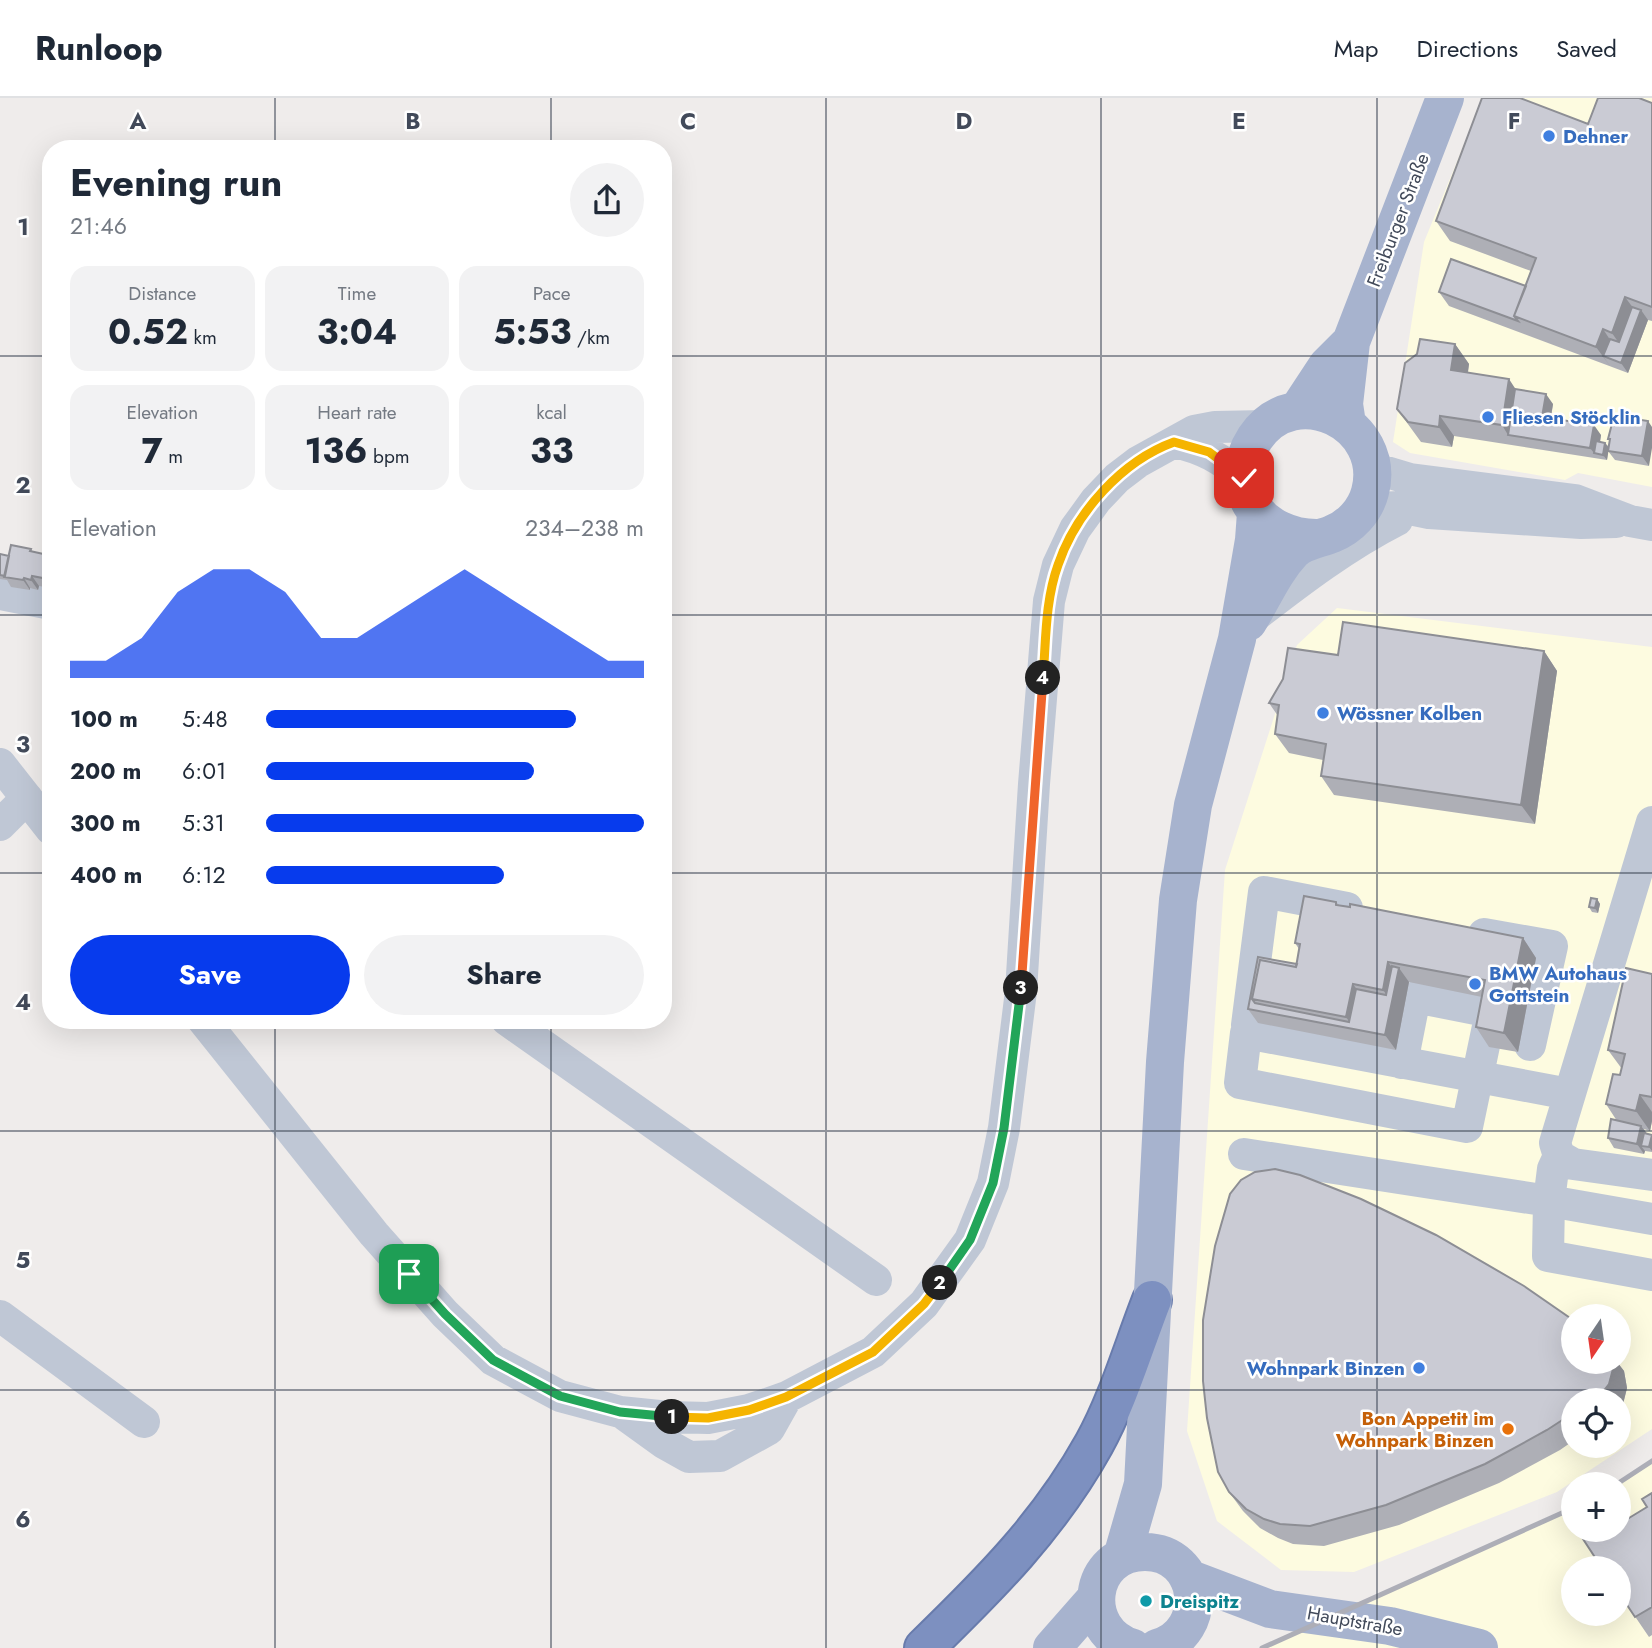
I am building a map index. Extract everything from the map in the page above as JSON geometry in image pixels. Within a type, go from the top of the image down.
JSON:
[{"type":"highway","points":[[924,1648],[992,1583],[1065,1492],[1095,1441],[1152,1300]]},
{"type":"main road","name":"Freiburger Straße","points":[[1347,425],[1345,404],[1351,342],[1445,98]]},
{"type":"main road","name":"Freiburger Straße","points":[[1282,418],[1351,342]]},
{"type":"main road","points":[[1143,1484],[1177,1567],[1194,1599],[1190,1620],[1136,1643],[1102,1625],[1096,1598],[1101,1578],[1122,1557],[1143,1484],[1165,1062],[1178,900],[1193,805],[1243,629],[1254,540],[1245,461],[1251,446],[1282,418],[1325,413],[1347,425],[1364,444],[1372,472],[1370,494],[1355,519],[1332,534],[1295,549],[1269,582],[1243,629]]},
{"type":"main road","points":[[1250,496],[1266,523],[1285,534],[1300,538],[1318,538]]},
{"type":"main road","name":"Hauptstraße","points":[[1122,1557],[1144,1552],[1270,1609],[1390,1626],[1479,1648]]},
{"type":"main road","points":[[1052,1648],[1096,1598]]},
{"type":"main road","name":"Hauptstraße","points":[[1136,1643],[1205,1619],[1270,1609]]},
{"type":"street","points":[[210,1029],[374,1234],[445,1314],[493,1360],[560,1396],[620,1412],[708,1418],[749,1410],[786,1397],[873,1352],[924,1304],[970,1240],[993,1183],[1006,1114],[1021,991],[1049,600],[1058,565],[1075,529],[1096,500],[1117,478],[1138,462],[1194,431],[1282,418]]},
{"type":"street","points":[[1174,442],[1209,452],[1250,496]]},
{"type":"street","points":[[1370,459],[1380,470],[1410,479],[1575,500],[1641,523]]},
{"type":"street","points":[[1355,519],[1377,508],[1400,507],[1429,513],[1581,523],[1641,523]]},
{"type":"street","points":[[1243,629],[1370,534],[1399,519],[1429,513]]},
{"type":"street","points":[[0,594],[42,602]]},
{"type":"street","points":[[0,764],[42,817]]},
{"type":"street","points":[[0,825],[27,798]]},
{"type":"street","points":[[1652,822],[1555,1143],[1559,1156],[1553,1169],[1549,1201],[1548,1256],[1652,1275]]},
{"type":"street","points":[[1374,913],[1264,892],[1240,1083],[1467,1127],[1491,1012],[1415,997],[1402,1063]]},
{"type":"street","points":[[1456,928],[1552,946],[1530,1045]]},
{"type":"street","points":[[520,1029],[876,1280]]},
{"type":"street","points":[[1246,1033],[1569,1094]]},
{"type":"street","points":[[1244,1154],[1652,1219]]},
{"type":"street","points":[[1559,1156],[1573,1164],[1652,1175]]},
{"type":"street","points":[[0,1316],[145,1422]]},
{"type":"shaded area","points":[[1483,98],[1652,98],[1652,487],[1578,473],[1565,480],[1410,453],[1393,442],[1424,242]]},
{"type":"shaded area","points":[[1337,608],[1652,647],[1652,1429],[1631,1443],[1631,1388],[1561,1388],[1561,1458],[1608,1458],[1587,1472],[1561,1472],[1561,1489],[1557,1492],[1354,1572],[1281,1570],[1217,1521],[1187,1431],[1225,870],[1297,645]]},
{"type":"shaded area","points":[[1652,1461],[1652,1648],[1262,1648],[1561,1513],[1561,1542],[1631,1542],[1631,1475]]},
{"type":"building","points":[[1482,98],[1520,98],[1588,124],[1598,98],[1639,98],[1652,103],[1652,307],[1625,297],[1612,333],[1603,329],[1596,347],[1514,316],[1536,258],[1436,221]]},
{"type":"building","points":[[1451,259],[1526,286],[1514,316],[1518,321],[1439,292]]},
{"type":"building","points":[[1632,307],[1641,310],[1621,363],[1603,356],[1610,339],[1619,342]]},
{"type":"building","points":[[1420,339],[1455,344],[1451,370],[1509,379],[1502,425],[1440,416],[1439,427],[1408,422],[1397,409],[1405,363],[1417,354]]},
{"type":"building","points":[[1515,389],[1546,394],[1542,417],[1594,425],[1590,448],[1508,435]]},
{"type":"building","points":[[1614,416],[1636,417],[1635,419],[1648,421],[1642,456],[1608,451]]},
{"type":"building","points":[[1596,441],[1605,443],[1603,455],[1594,453]]},
{"type":"building","points":[[11,545],[42,554],[42,578],[32,576],[31,580],[23,580],[4,577]]},
{"type":"building","points":[[0,554],[9,556],[5,576],[0,575]]},
{"type":"building","points":[[1343,622],[1544,651],[1521,805],[1321,776],[1326,744],[1275,734],[1279,705],[1269,703],[1283,679],[1288,648],[1338,655]]},
{"type":"building","name":"BMW Autohaus Gottstein","points":[[1304,896],[1336,902],[1336,905],[1350,907],[1350,904],[1523,938],[1504,1033],[1476,1027],[1485,980],[1388,962],[1383,990],[1353,984],[1346,1017],[1252,999],[1260,960],[1296,967],[1300,944],[1295,943]]},
{"type":"building","points":[[1591,898],[1597,899],[1595,908],[1589,907]]},
{"type":"building","points":[[1258,957],[1297,964],[1296,967],[1260,960],[1252,999],[1255,1003],[1349,1022],[1356,989],[1386,995],[1392,966],[1399,968],[1385,1035],[1248,1009]]},
{"type":"building","points":[[1626,968],[1652,974],[1652,1097],[1640,1095],[1636,1111],[1606,1104],[1613,1074],[1620,1075],[1625,1054],[1608,1050]]},
{"type":"building","points":[[1611,1119],[1641,1126],[1637,1144],[1608,1138]]},
{"type":"building","points":[[1644,1133],[1652,1135],[1649,1147],[1641,1146]]},
{"type":"building","name":"Wohnpark Binzen","points":[[1275,1169],[1300,1175],[1361,1199],[1436,1235],[1524,1286],[1561,1312],[1561,1374],[1612,1374],[1609,1384],[1606,1388],[1561,1388],[1561,1421],[1485,1464],[1386,1505],[1310,1526],[1280,1524],[1246,1509],[1229,1492],[1218,1472],[1203,1381],[1203,1320],[1215,1246],[1230,1194],[1241,1180],[1255,1172]]},
{"type":"building","points":[[1652,1493],[1652,1607],[1635,1617],[1631,1611],[1631,1556],[1594,1556],[1585,1542],[1631,1542],[1631,1517],[1647,1507],[1642,1499]]},
{"type":"railway","points":[[1631,1475],[1652,1461]]},
{"type":"railway","points":[[1262,1648],[1561,1513]]},
{"type":"place","name":"Dehner","points":[[1549,136]]},
{"type":"place","name":"Fliesen Stöcklin","points":[[1488,417]]},
{"type":"place","name":"Wössner Kolben","points":[[1323,713]]},
{"type":"place","name":"BMW Autohaus Gottstein","points":[[1475,984]]},
{"type":"place","name":"Wohnpark Binzen","points":[[1419,1368]]},
{"type":"place","name":"Bon Appetit im Wohnpark Binzen","points":[[1508,1429]]},
{"type":"place","name":"Dreispitz","points":[[1146,1601]]},
{"type":"route","points":[[409,1274],[445,1314],[493,1360],[560,1396],[620,1412],[669,1417],[708,1418],[749,1410],[786,1397],[873,1352],[924,1304],[970,1240],[993,1183],[1004,1128],[1021,991],[1049,600],[1058,565],[1075,529],[1096,500],[1117,478],[1169,444],[1174,442],[1209,452],[1244,478]]}]
